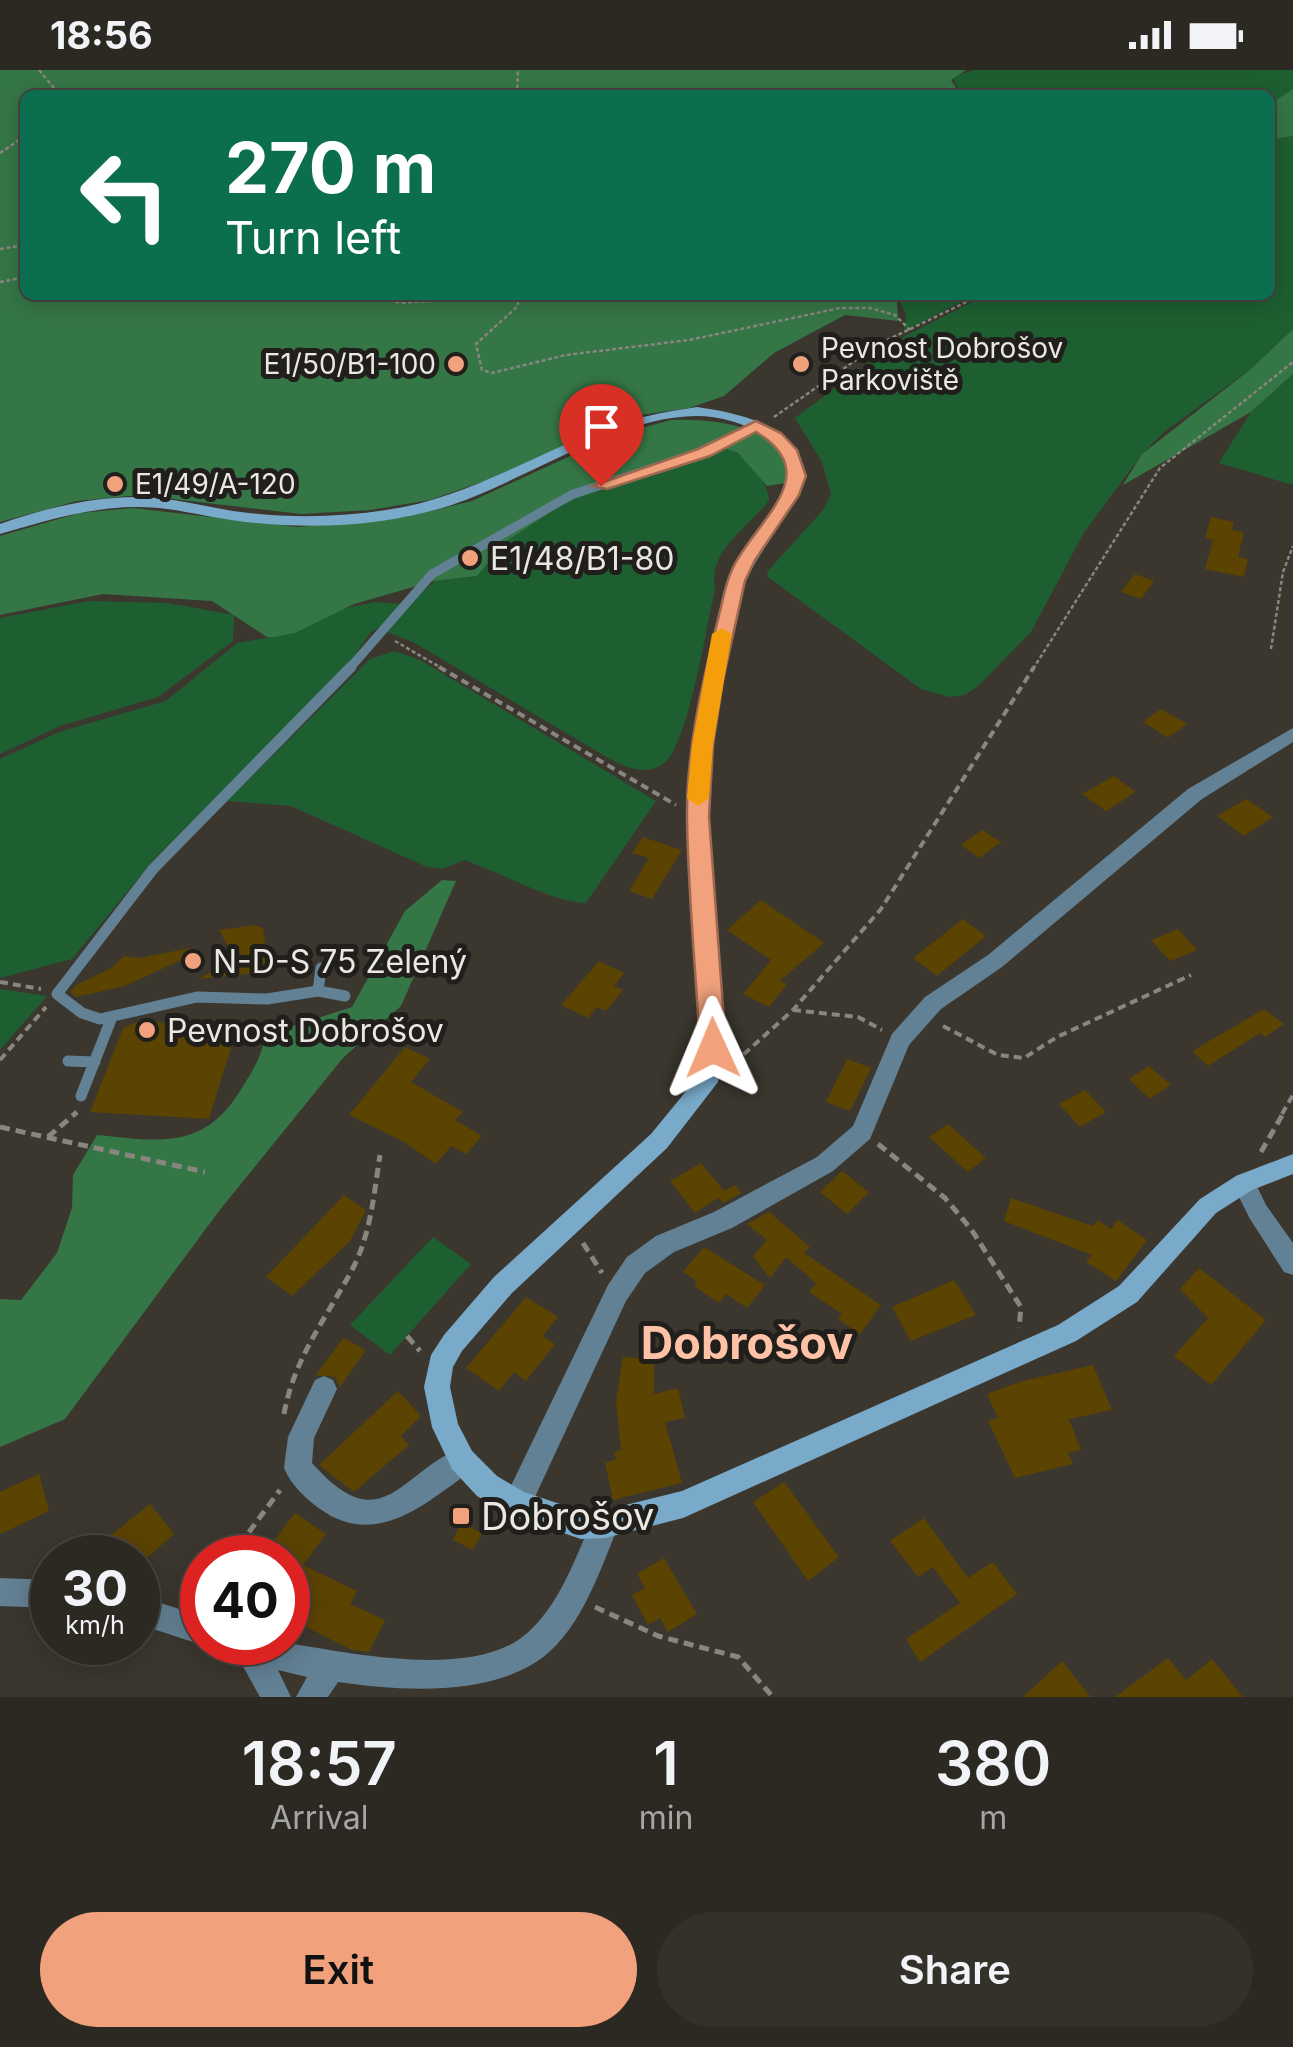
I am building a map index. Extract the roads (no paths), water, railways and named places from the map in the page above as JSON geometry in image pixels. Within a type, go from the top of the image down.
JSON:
[{"type":"street","points":[[0,529],[78,506],[136,502],[270,519],[372,516],[466,496],[609,431],[652,417],[709,414],[756,426],[792,454],[798,476],[790,495],[746,560],[730,601],[703,745],[698,816],[703,932],[714,1028],[706,1082],[659,1141],[473,1316],[440,1364],[436,1387],[439,1406],[462,1460],[487,1486],[517,1504],[580,1525],[604,1524],[682,1504],[1066,1333],[1128,1294],[1208,1206],[1244,1182],[1293,1164]]},
{"type":"street","points":[[517,1504],[616,1293],[636,1265],[665,1244],[768,1196],[825,1164],[862,1132],[900,1040],[920,1016],[1032,932],[1195,794],[1293,734]]},
{"type":"street","points":[[1244,1182],[1258,1212],[1293,1264]]},
{"type":"street","points":[[324,1388],[301,1437],[298,1468],[314,1490],[335,1504],[358,1514],[377,1515],[396,1509],[462,1460]]},
{"type":"street","points":[[310,1663],[388,1673],[503,1666],[531,1650],[556,1621],[604,1524]]},
{"type":"street","points":[[0,1592],[30,1593]]},
{"type":"street","points":[[255,1665],[276,1697]]},
{"type":"street","points":[[311,1697],[330,1668]]},
{"type":"lane","points":[[345,996],[318,992],[267,999],[197,997],[112,1018],[82,1014],[57,994],[153,868],[320,702],[432,574],[573,494],[704,452],[756,426]]},
{"type":"lane","points":[[318,992],[321,968]]},
{"type":"lane","points":[[81,1096],[112,1018]]},
{"type":"lane","points":[[68,1061],[94,1062]]},
{"type":"place","name":"E1/50/B1-100","points":[[456,364]]},
{"type":"place","name":"Pevnost Dobrošov Parkoviště","points":[[801,364]]},
{"type":"place","name":"E1/49/A-120","points":[[115,484]]},
{"type":"place","name":"E1/48/B1-80","points":[[470,558]]},
{"type":"place","name":"N-D-S 75 Zelený","points":[[193,961]]},
{"type":"place","name":"Pevnost Dobrošov","points":[[147,1030]]},
{"type":"place","name":"Dobrošov","points":[[461,1516]]},
{"type":"district","name":"Dobrošov","points":[[747,1342]]}]
